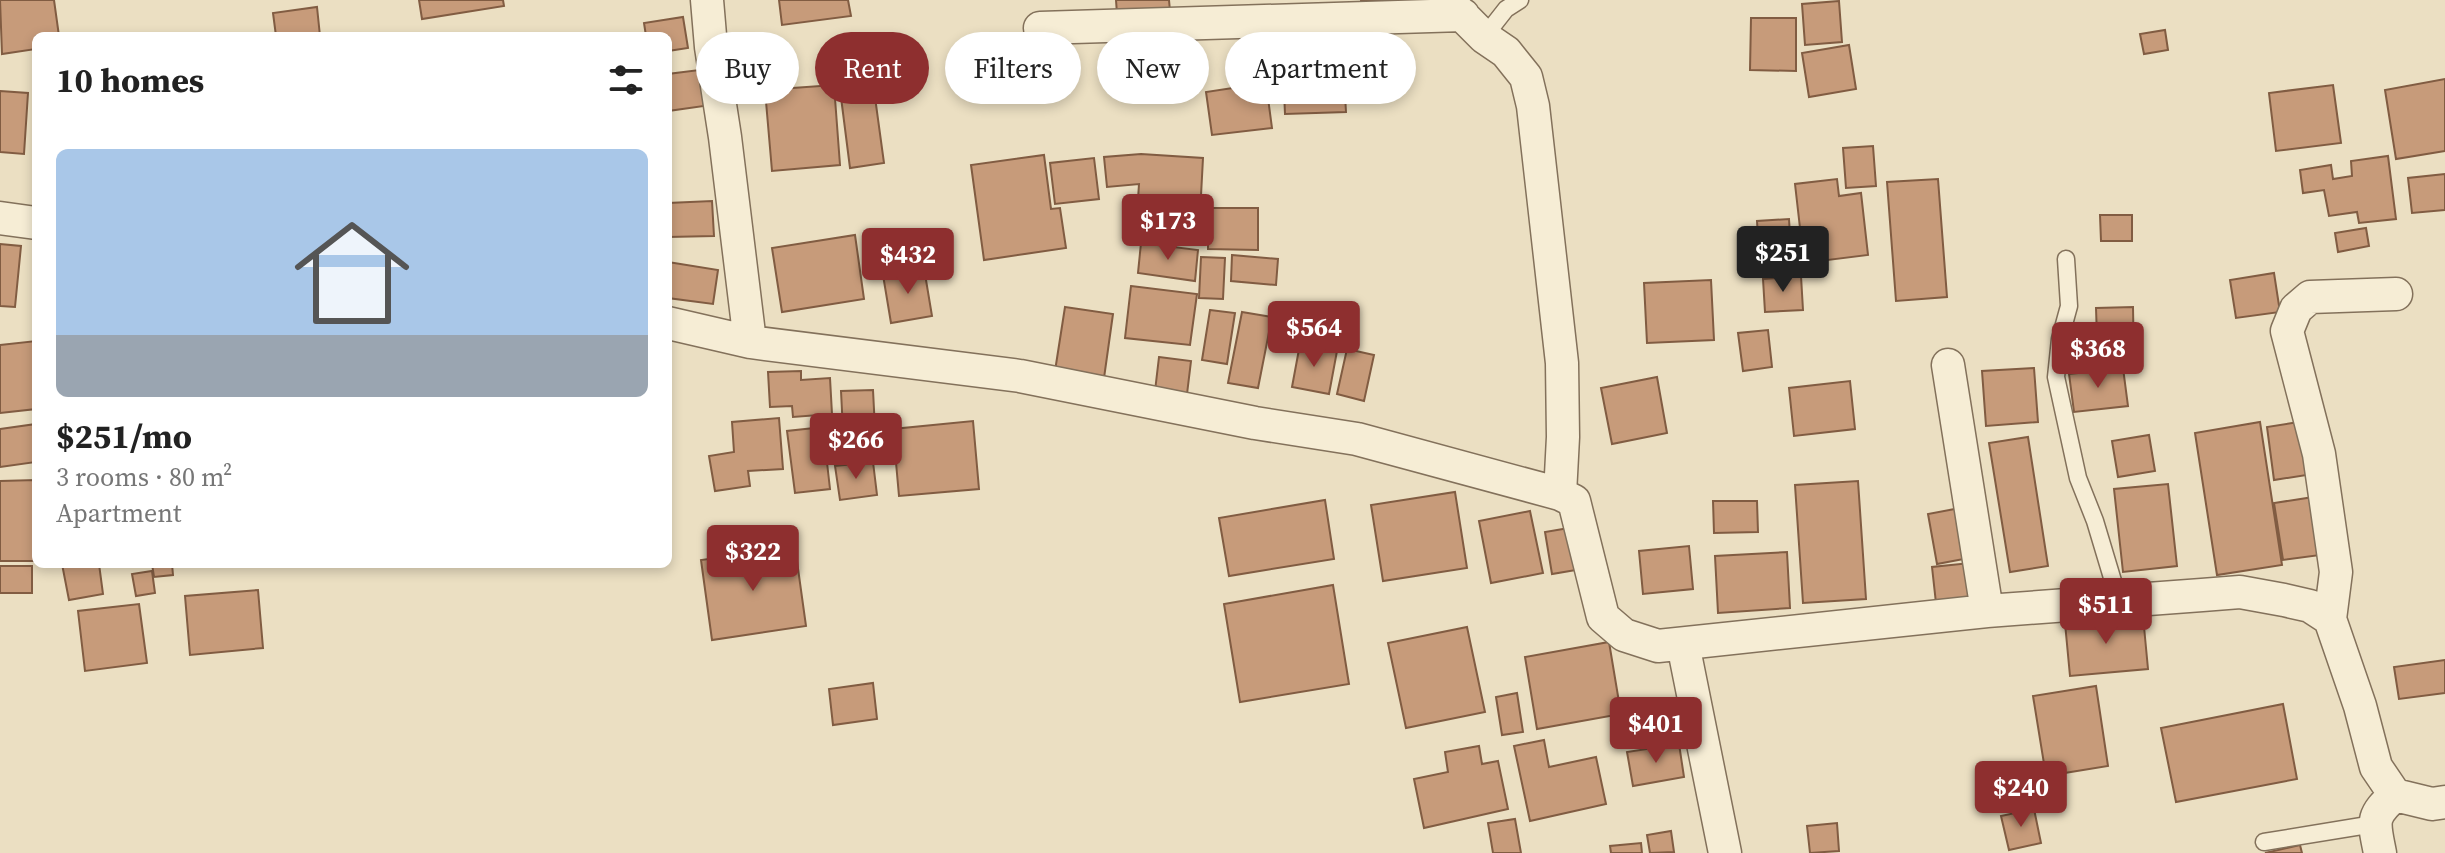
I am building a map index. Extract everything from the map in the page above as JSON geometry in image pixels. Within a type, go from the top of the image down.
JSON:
[{"type":"street","points":[[707,0],[750,342]]},
{"type":"street","points":[[1040,28],[1466,17],[1506,52],[1526,77],[1533,106],[1562,363],[1560,494]]},
{"type":"street","points":[[0,218],[32,222]]},
{"type":"street","points":[[2396,294],[2310,297],[2296,309],[2287,331],[2319,454],[2336,572],[2330,619],[2360,706],[2376,767],[2395,795],[2432,804],[2445,802]]},
{"type":"street","points":[[672,324],[750,342],[1020,376],[1255,423],[1357,439],[1560,494],[1574,501],[1603,617],[1624,635],[1658,646],[1987,611],[2240,592],[2310,606],[2330,619]]},
{"type":"street","points":[[1948,365],[1987,611]]},
{"type":"street","points":[[1683,644],[1725,853]]},
{"type":"street","points":[[2377,838],[2378,810],[2395,795]]},
{"type":"lane","points":[[1466,17],[1506,9],[1520,0]]},
{"type":"lane","points":[[2066,259],[2069,306],[2060,339],[2056,377],[2078,478],[2095,521],[2119,601]]},
{"type":"lane","points":[[2264,842],[2377,838]]},
{"type":"building","points":[[0,0],[54,0],[58,32],[32,32],[32,50],[2,54]]},
{"type":"building","points":[[419,0],[503,0],[504,6],[422,19]]},
{"type":"building","points":[[779,0],[848,0],[851,16],[782,25]]},
{"type":"building","points":[[1116,0],[1169,0],[1170,11],[1117,14]]},
{"type":"building","points":[[1361,0],[1408,0],[1362,6]]},
{"type":"building","points":[[1839,1],[1842,42],[1805,45],[1802,4]]},
{"type":"building","points":[[317,7],[320,32],[275,32],[273,13]]},
{"type":"building","points":[[683,17],[688,48],[672,50],[672,32],[645,32],[644,23]]},
{"type":"building","points":[[1751,18],[1796,18],[1796,71],[1750,70]]},
{"type":"building","points":[[2165,30],[2168,50],[2144,54],[2140,34]]},
{"type":"building","points":[[1849,45],[1856,89],[1809,97],[1802,53]]},
{"type":"building","points":[[696,70],[696,104],[704,106],[672,110],[672,73]]},
{"type":"building","points":[[2445,79],[2445,151],[2396,159],[2385,90]]},
{"type":"building","points":[[2333,85],[2341,143],[2276,151],[2269,93]]},
{"type":"building","points":[[815,86],[815,104],[835,104],[840,165],[772,171],[766,104],[799,104],[799,88]]},
{"type":"building","points":[[1225,89],[1225,104],[1269,104],[1272,128],[1212,135],[1209,92]]},
{"type":"building","points":[[0,91],[28,93],[24,154],[0,152]]},
{"type":"building","points":[[842,104],[876,104],[884,163],[850,168]]},
{"type":"building","points":[[1285,104],[1346,104],[1346,112],[1285,114]]},
{"type":"building","points":[[1873,146],[1876,186],[1846,188],[1843,148]]},
{"type":"building","points":[[1141,154],[1203,158],[1199,233],[1136,229],[1139,184],[1107,187],[1104,157]]},
{"type":"building","points":[[1044,155],[1051,209],[1060,208],[1066,248],[984,260],[971,165]]},
{"type":"building","points":[[2388,156],[2396,219],[2359,223],[2357,212],[2329,216],[2324,190],[2303,193],[2300,170],[2331,165],[2333,179],[2352,176],[2351,161]]},
{"type":"building","points":[[1094,158],[1099,199],[1055,204],[1050,163]]},
{"type":"building","points":[[2445,174],[2445,210],[2412,213],[2408,178]]},
{"type":"building","points":[[1837,179],[1839,196],[1861,193],[1868,255],[1804,263],[1795,184]]},
{"type":"building","points":[[1938,179],[1947,297],[1896,301],[1887,182]]},
{"type":"building","points":[[712,201],[714,236],[672,237],[672,203]]},
{"type":"building","points":[[1208,208],[1258,208],[1258,250],[1208,249]]},
{"type":"building","points":[[2100,215],[2132,215],[2132,241],[2101,241]]},
{"type":"building","points":[[1789,219],[1792,268],[1760,270],[1757,221]]},
{"type":"building","points":[[2366,228],[2369,246],[2338,252],[2335,233]]},
{"type":"building","points":[[855,235],[864,299],[782,312],[772,248]]},
{"type":"building","points":[[1141,243],[1198,250],[1195,281],[1138,273]]},
{"type":"building","points":[[0,244],[21,246],[15,307],[0,306]]},
{"type":"building","points":[[1232,255],[1278,259],[1276,285],[1231,281]]},
{"type":"building","points":[[1201,257],[1225,258],[1223,299],[1199,298]]},
{"type":"building","points":[[672,263],[718,270],[713,304],[672,299]]},
{"type":"building","points":[[924,268],[932,316],[891,323],[883,275]]},
{"type":"building","points":[[2274,273],[2280,312],[2236,318],[2230,280]]},
{"type":"building","points":[[1801,276],[1803,310],[1765,312],[1763,279]]},
{"type":"building","points":[[1711,280],[1714,340],[1647,343],[1644,283]]},
{"type":"building","points":[[1131,286],[1197,294],[1190,345],[1125,338]]},
{"type":"building","points":[[1065,307],[1113,314],[1104,378],[1055,371]]},
{"type":"building","points":[[2133,307],[2134,366],[2098,368],[2096,308]]},
{"type":"building","points":[[1210,310],[1235,313],[1227,364],[1202,360]]},
{"type":"building","points":[[1242,312],[1272,317],[1258,388],[1228,383]]},
{"type":"building","points":[[1768,330],[1772,367],[1743,371],[1738,333]]},
{"type":"building","points":[[32,341],[32,409],[0,413],[0,345]]},
{"type":"building","points":[[1300,344],[1337,351],[1329,394],[1292,387]]},
{"type":"building","points":[[1347,349],[1374,355],[1364,401],[1337,394]]},
{"type":"building","points":[[1159,357],[1191,361],[1187,394],[1155,391]]},
{"type":"building","points":[[2034,368],[2038,422],[1986,426],[1982,371]]},
{"type":"building","points":[[2123,368],[2128,406],[2074,412],[2069,374]]},
{"type":"building","points":[[801,371],[801,380],[830,378],[832,414],[793,417],[792,406],[770,407],[768,372]]},
{"type":"building","points":[[1657,377],[1667,433],[1612,444],[1601,388]]},
{"type":"building","points":[[1850,381],[1855,429],[1794,436],[1789,388]]},
{"type":"building","points":[[873,390],[876,449],[844,451],[841,391]]},
{"type":"building","points":[[779,418],[783,469],[748,471],[750,486],[715,491],[709,456],[734,452],[732,422]]},
{"type":"building","points":[[973,421],[979,489],[899,496],[893,429]]},
{"type":"building","points":[[2305,421],[2313,474],[2274,480],[2267,427]]},
{"type":"building","points":[[2260,422],[2282,565],[2217,575],[2195,433]]},
{"type":"building","points":[[32,425],[32,463],[0,467],[0,429]]},
{"type":"building","points":[[823,427],[830,489],[795,493],[787,431]]},
{"type":"building","points":[[2149,435],[2155,471],[2118,477],[2112,441]]},
{"type":"building","points":[[2028,437],[2048,566],[2010,572],[1989,443]]},
{"type":"building","points":[[873,462],[877,495],[840,500],[835,466]]},
{"type":"building","points":[[32,480],[32,561],[0,561],[0,481]]},
{"type":"building","points":[[1858,481],[1866,599],[1803,603],[1795,485]]},
{"type":"building","points":[[2168,484],[2177,566],[2123,572],[2114,489]]},
{"type":"building","points":[[1455,492],[1467,568],[1383,581],[1371,505]]},
{"type":"building","points":[[2320,496],[2328,554],[2283,560],[2274,503]]},
{"type":"building","points":[[1325,500],[1334,559],[1229,576],[1219,518]]},
{"type":"building","points":[[1713,501],[1757,501],[1758,532],[1714,533]]},
{"type":"building","points":[[1960,508],[1969,558],[1937,564],[1928,514]]},
{"type":"building","points":[[1530,511],[1543,573],[1491,583],[1479,521]]},
{"type":"building","points":[[1575,527],[1582,569],[1552,574],[1545,532]]},
{"type":"building","points":[[1689,546],[1693,589],[1643,594],[1639,551]]},
{"type":"building","points":[[795,547],[806,626],[712,640],[701,560]]},
{"type":"building","points":[[1787,552],[1790,608],[1718,613],[1715,556]]},
{"type":"building","points":[[1970,563],[1973,598],[1936,603],[1932,567]]},
{"type":"building","points":[[0,566],[32,566],[32,593],[0,593]]},
{"type":"building","points":[[63,568],[100,568],[103,594],[69,600]]},
{"type":"building","points":[[153,568],[172,568],[173,575],[154,577]]},
{"type":"building","points":[[152,571],[155,593],[136,596],[132,574]]},
{"type":"building","points":[[1333,585],[1349,684],[1240,702],[1224,604]]},
{"type":"building","points":[[258,590],[263,648],[190,655],[185,596]]},
{"type":"building","points":[[139,604],[147,663],[85,671],[78,611]]},
{"type":"building","points":[[2143,616],[2148,669],[2070,676],[2065,623]]},
{"type":"building","points":[[1467,627],[1485,712],[1406,728],[1388,643]]},
{"type":"building","points":[[1609,642],[1621,714],[1537,729],[1525,657]]},
{"type":"building","points":[[2445,660],[2445,693],[2399,699],[2394,667]]},
{"type":"building","points":[[873,683],[877,719],[833,725],[829,689]]},
{"type":"building","points":[[2096,686],[2108,766],[2046,776],[2033,696]]},
{"type":"building","points":[[1517,693],[1523,732],[1502,735],[1496,697]]},
{"type":"building","points":[[2283,704],[2297,779],[2176,802],[2161,728]]},
{"type":"building","points":[[1544,740],[1549,767],[1596,757],[1606,804],[1530,821],[1514,746]]},
{"type":"building","points":[[1679,744],[1684,777],[1633,786],[1627,752]]},
{"type":"building","points":[[1479,746],[1482,764],[1498,761],[1508,809],[1424,828],[1414,779],[1448,772],[1445,752]]},
{"type":"building","points":[[2034,809],[2041,843],[2009,850],[2001,816]]},
{"type":"building","points":[[1515,819],[1521,853],[1493,853],[1488,823]]},
{"type":"building","points":[[1837,823],[1839,851],[1810,853],[1807,826]]},
{"type":"building","points":[[1671,831],[1674,852],[1650,853],[1647,835]]},
{"type":"building","points":[[1641,843],[1642,853],[1611,853],[1610,846]]},
{"type":"building","points":[[2300,845],[2302,853],[2265,853]]}]
